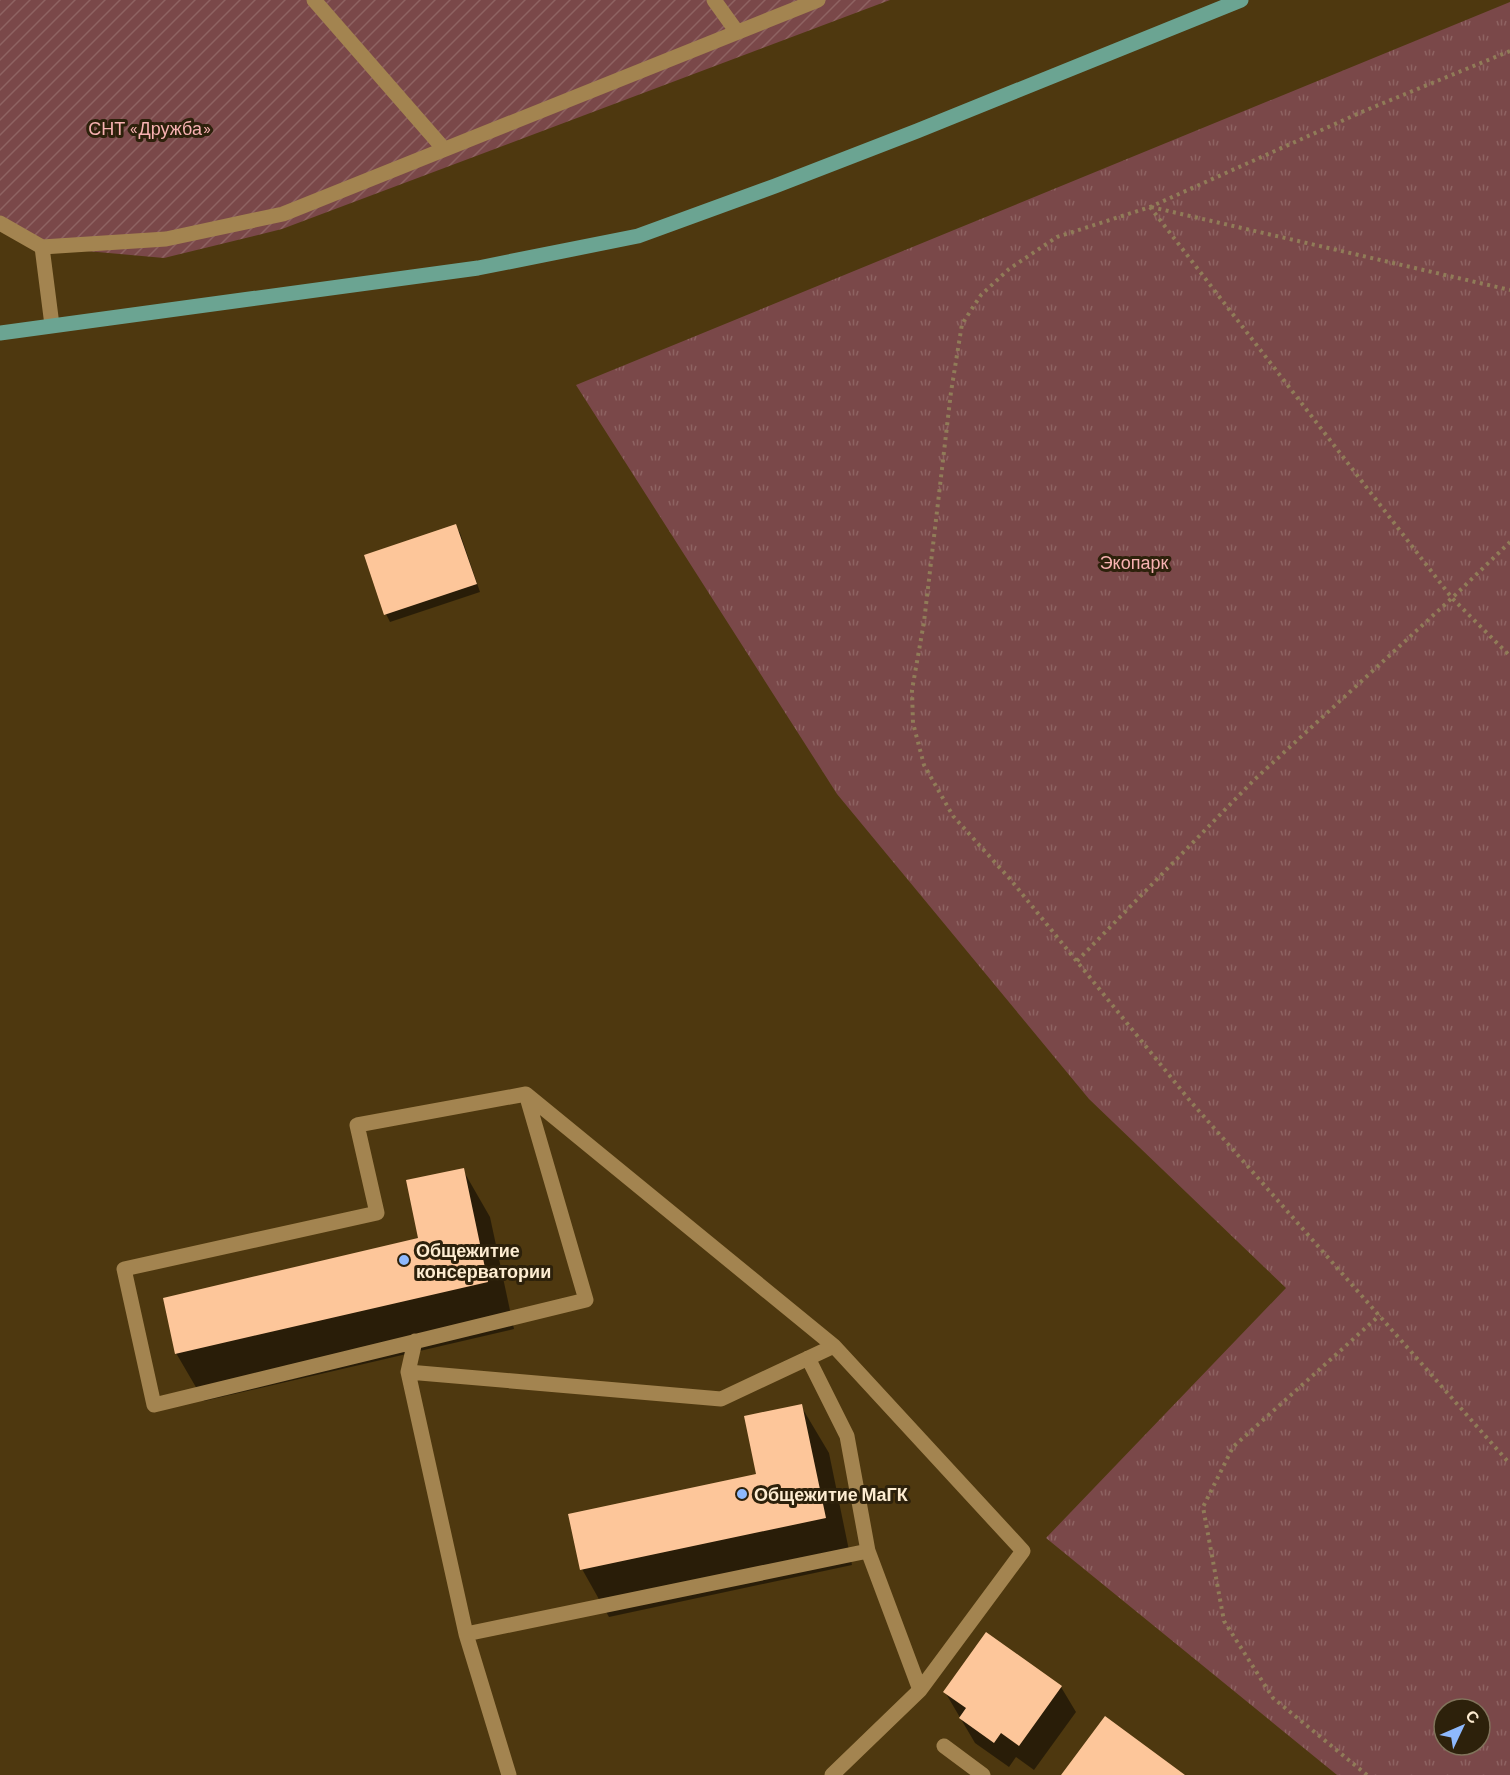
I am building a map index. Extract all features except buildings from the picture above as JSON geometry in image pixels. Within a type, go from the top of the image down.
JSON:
[{"type":"main road","points":[[0,333],[478,268],[638,236],[916,131],[1241,0]]},
{"type":"street","points":[[314,0],[444,149]]},
{"type":"street","points":[[714,0],[737,32]]},
{"type":"street","points":[[0,223],[42,247],[166,239],[283,214],[818,0]]},
{"type":"street","points":[[42,247],[52,325]]},
{"type":"street","points":[[526,1094],[586,1300],[154,1404],[124,1269],[377,1212],[357,1125],[526,1094],[834,1346],[1023,1551],[920,1690],[832,1775]]},
{"type":"street","points":[[415,1341],[408,1372],[466,1634],[509,1775]]},
{"type":"street","points":[[408,1372],[721,1399],[834,1346]]},
{"type":"street","points":[[808,1358],[847,1436],[868,1551],[920,1690]]},
{"type":"street","points":[[466,1634],[868,1551]]},
{"type":"street","points":[[944,1746],[983,1775]]},
{"type":"path","points":[[1510,51],[1365,111],[1150,207],[1057,237],[1009,269],[981,295],[962,324],[951,392],[924,622],[912,690],[913,723],[924,765],[953,816],[1010,879],[1191,1102],[1510,1464]]},
{"type":"path","points":[[1150,207],[1510,290]]},
{"type":"path","points":[[1150,207],[1452,598],[1510,656]]},
{"type":"path","points":[[1077,962],[1254,780],[1510,542]]},
{"type":"path","points":[[1367,1775],[1273,1698],[1224,1621],[1203,1507],[1233,1447],[1380,1315]]},
{"type":"green space","name":"СНТ «Дружба»","points":[[0,0],[890,0],[282,229],[164,258],[42,247],[0,223]]},
{"type":"green space","name":"Экопарк","points":[[1510,2],[1510,1775],[1337,1775],[1046,1538],[1286,1288],[1089,1099],[837,794],[576,385]]},
{"type":"place","name":"Общежитие консерватории","points":[[404,1260]]},
{"type":"place","name":"Общежитие МаГК","points":[[742,1494]]}]
